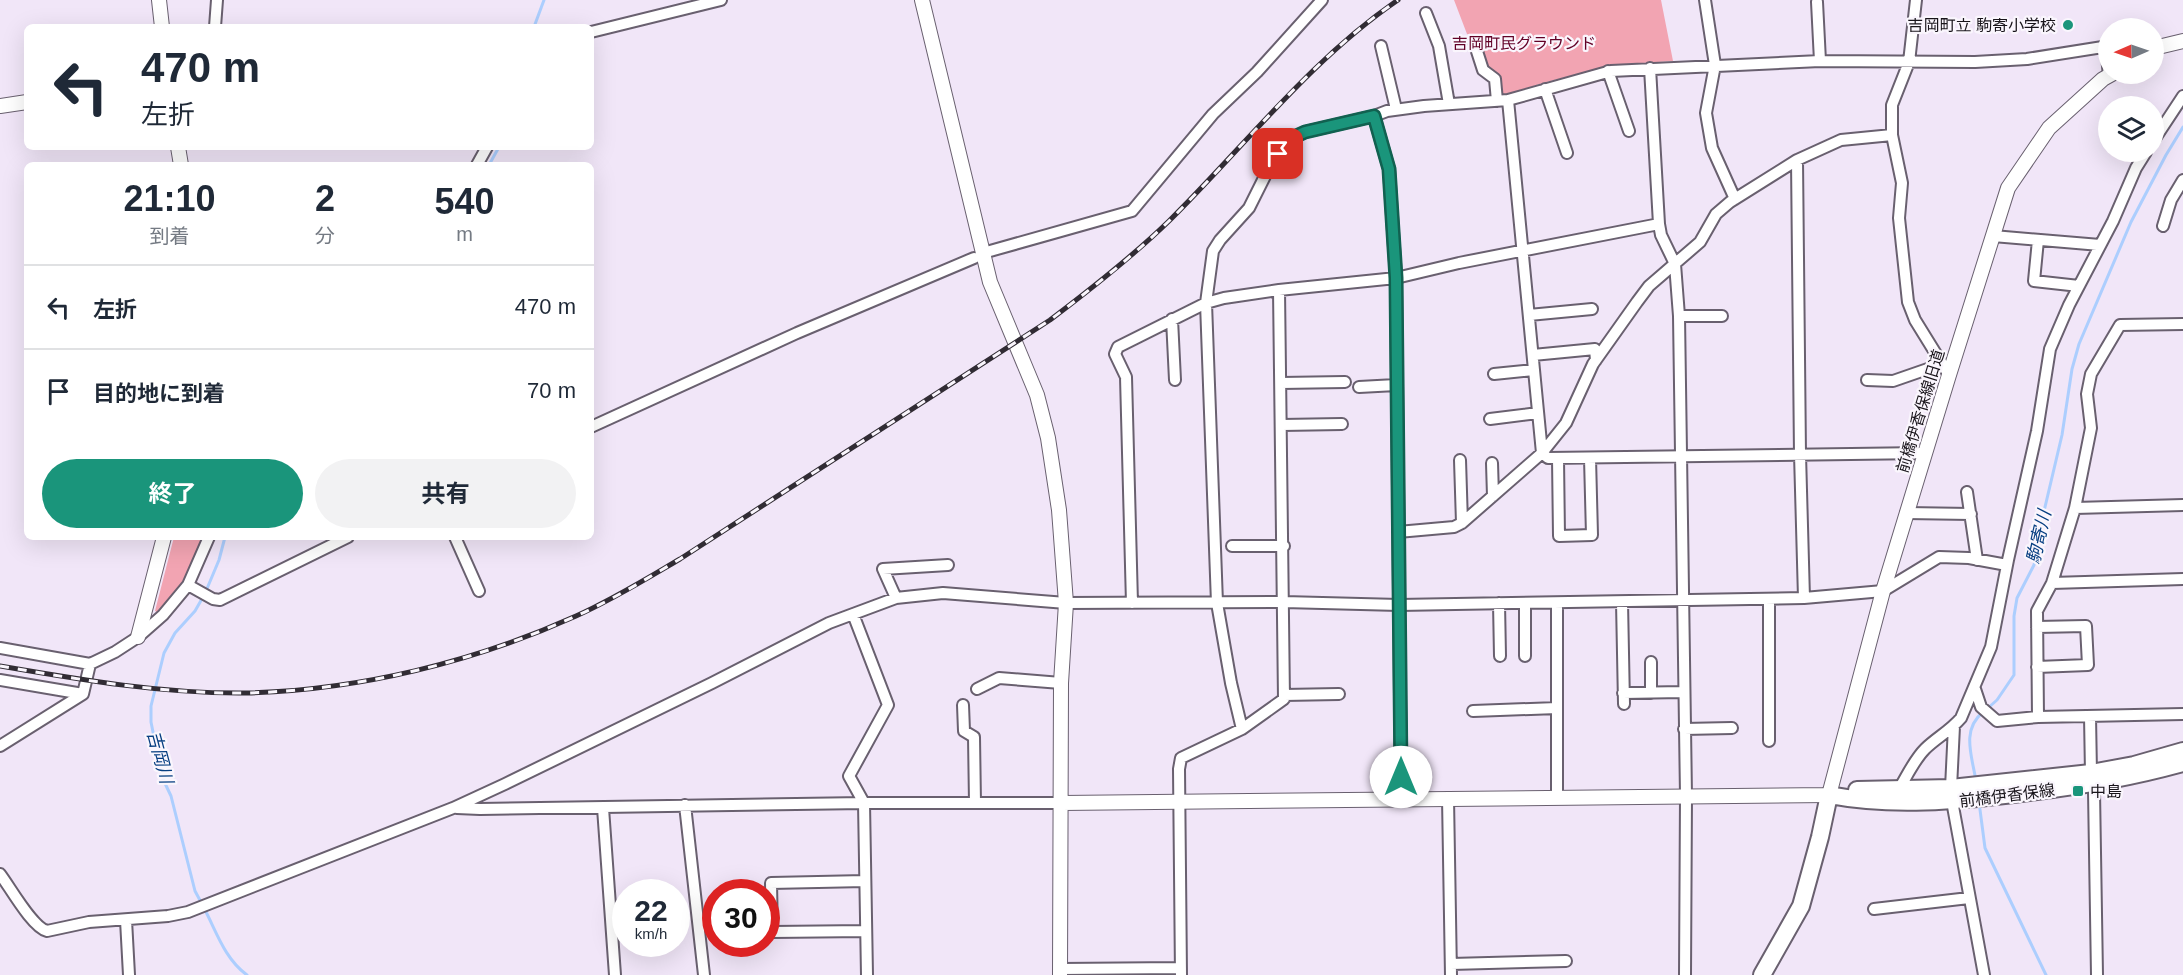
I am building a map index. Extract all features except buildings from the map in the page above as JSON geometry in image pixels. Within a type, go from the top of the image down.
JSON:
[{"type":"main road","name":"前橋伊香保線","points":[[1979,792],[2134,765],[2183,751]]},
{"type":"main road","name":"前橋伊香保線","points":[[1829,795],[1860,801],[2091,785],[2183,763]]},
{"type":"main road","name":"前橋伊香保線","points":[[1829,795],[1859,790],[1899,789],[1952,795]]},
{"type":"main road","points":[[1762,975],[1801,906],[1829,795]]},
{"type":"street","points":[[159,0],[162,24]]},
{"type":"street","points":[[215,24],[217,0]]},
{"type":"street","points":[[594,31],[721,0]]},
{"type":"street","points":[[922,0],[990,282],[1037,394],[1048,438],[1059,510],[1066,603],[1061,683],[1060,972],[1181,971],[1179,769],[1181,758],[1242,729],[1284,699],[1284,546],[1279,290]]},
{"type":"street","points":[[990,251],[1132,211],[1213,114],[1257,72],[1322,0]]},
{"type":"street","points":[[1705,0],[1715,65],[1706,113],[1712,148],[1735,199]]},
{"type":"street","points":[[1867,380],[1893,381],[1945,369],[1915,320],[1908,302],[1899,218],[1902,183],[1892,135],[1892,105],[1909,62],[1916,0]]},
{"type":"street","points":[[1817,2],[1820,61]]},
{"type":"street","points":[[1426,13],[1439,46],[1449,104]]},
{"type":"street","points":[[2164,46],[2183,41]]},
{"type":"street","points":[[1474,42],[1484,70],[1495,79],[1502,101],[1523,251],[1542,453],[1548,458],[1924,453]]},
{"type":"street","points":[[1381,46],[1396,109]]},
{"type":"street","points":[[1242,729],[1231,683],[1217,603],[1206,303],[1213,251],[1249,208],[1270,166],[1287,143],[1305,132],[1396,109],[1502,101],[1608,71],[1820,61],[1975,62],[2026,58],[2098,47]]},
{"type":"street","points":[[1650,68],[1659,224],[1661,235],[1675,264],[1679,316],[1686,796],[1685,975]]},
{"type":"street","points":[[1608,71],[1629,131]]},
{"type":"street","name":"前橋伊香保線旧道","points":[[1829,795],[1883,591],[1924,453],[1945,369],[2008,188],[2049,128],[2100,84]]},
{"type":"street","points":[[1545,89],[1567,153]]},
{"type":"street","points":[[2164,125],[2183,96]]},
{"type":"street","points":[[0,106],[24,102]]},
{"type":"street","points":[[1374,116],[1389,169],[1396,278],[1401,799]]},
{"type":"street","points":[[1398,532],[1454,526],[1462,523],[1542,453],[1566,423],[1596,360],[1649,286],[1700,242],[1716,214],[1735,199],[1797,160],[1841,140],[1892,135]]},
{"type":"street","points":[[1797,160],[1804,598]]},
{"type":"street","points":[[1899,789],[1924,750],[1954,726],[1975,689],[1991,647],[2037,430],[2050,349],[2140,162]]},
{"type":"street","points":[[2163,225],[2171,200],[2183,180]]},
{"type":"street","points":[[1132,603],[1126,377],[1115,354],[1118,347],[1206,303],[1224,298],[1396,278],[1659,224]]},
{"type":"street","points":[[1993,236],[2100,245]]},
{"type":"street","points":[[2038,240],[2034,281],[2079,286]]},
{"type":"street","points":[[594,426],[797,333],[974,258]]},
{"type":"street","points":[[1529,315],[1592,309]]},
{"type":"street","points":[[1679,316],[1722,316]]},
{"type":"street","points":[[1172,319],[1175,380]]},
{"type":"street","points":[[2038,717],[2037,611],[2052,583],[2075,508],[2091,428],[2087,394],[2091,374],[2120,325],[2183,324]]},
{"type":"street","points":[[1533,355],[1595,350],[1596,360]]},
{"type":"street","points":[[1494,374],[1534,370]]},
{"type":"street","points":[[1281,383],[1345,382]]},
{"type":"street","points":[[1359,387],[1396,385]]},
{"type":"street","points":[[1490,419],[1538,413]]},
{"type":"street","points":[[1282,425],[1342,424]]},
{"type":"street","points":[[1558,458],[1559,536],[1592,535],[1590,458]]},
{"type":"street","points":[[1460,460],[1462,523]]},
{"type":"street","points":[[1492,463],[1493,496]]},
{"type":"street","points":[[1967,492],[1977,560]]},
{"type":"street","points":[[2075,508],[2183,505]]},
{"type":"street","points":[[1906,513],[1971,514]]},
{"type":"street","points":[[138,637],[163,540]]},
{"type":"street","points":[[0,648],[90,664],[115,652],[138,637],[192,588],[208,540]]},
{"type":"street","points":[[192,588],[213,599],[220,600],[342,540]]},
{"type":"street","points":[[456,540],[479,591]]},
{"type":"street","points":[[1232,546],[1284,546]]},
{"type":"street","points":[[0,874],[43,930],[53,931],[89,922],[188,912],[453,808],[712,683],[829,623],[896,598],[943,593],[1066,603],[1284,602],[1399,605],[1804,598],[1883,591],[1939,557],[1970,558],[2007,565]]},
{"type":"street","points":[[896,598],[884,569],[948,565]]},
{"type":"street","points":[[2052,583],[2183,579]]},
{"type":"street","points":[[1769,599],[1769,741]]},
{"type":"street","points":[[1622,602],[1624,699],[1651,693],[1683,692]]},
{"type":"street","points":[[1499,603],[1500,656]]},
{"type":"street","points":[[1525,603],[1526,656]]},
{"type":"street","points":[[1557,603],[1557,797]]},
{"type":"street","points":[[853,614],[888,705],[849,776],[864,803],[867,975]]},
{"type":"street","points":[[2037,627],[2086,626],[2088,666],[2037,667]]},
{"type":"street","points":[[1651,662],[1651,693]]},
{"type":"street","points":[[0,746],[83,694],[90,664]]},
{"type":"street","points":[[977,689],[999,678],[1061,683]]},
{"type":"street","points":[[0,680],[83,694]]},
{"type":"street","points":[[1975,689],[1981,707],[1997,721],[2038,717],[2183,714]]},
{"type":"street","points":[[1284,695],[1339,694]]},
{"type":"street","points":[[963,705],[964,731],[974,737],[975,803]]},
{"type":"street","points":[[1473,711],[1557,708]]},
{"type":"street","points":[[2090,716],[2091,773]]},
{"type":"street","points":[[1954,726],[1952,795],[1984,975]]},
{"type":"street","points":[[1684,729],[1732,728]]},
{"type":"street","points":[[2094,791],[2097,975]]},
{"type":"street","points":[[453,808],[1829,795]]},
{"type":"street","points":[[1448,798],[1451,970],[1566,961]]},
{"type":"street","points":[[685,805],[704,975]]},
{"type":"street","points":[[603,808],[615,975]]},
{"type":"street","points":[[865,881],[771,883],[771,932],[866,932]]},
{"type":"street","points":[[1874,909],[1969,898]]},
{"type":"street","points":[[126,920],[129,975]]},
{"type":"green space","name":"吉岡町民グラウンド","points":[[1454,0],[1661,0],[1673,61],[1612,65],[1502,96],[1497,76],[1486,68],[1477,39],[1467,34]]},
{"type":"green space","points":[[173,540],[203,540],[183,581],[157,612],[155,611]]},
{"type":"waterway","name":"吉岡川","points":[[535,24],[544,0]]},
{"type":"waterway","name":"駒寄川","points":[[1988,708],[1997,700],[2014,675],[2014,616],[2017,598],[2034,565],[2062,435],[2072,369],[2079,344],[2131,222],[2183,127]]},
{"type":"waterway","name":"吉岡川","points":[[491,162],[497,150]]},
{"type":"waterway","name":"吉岡川","points":[[206,591],[219,560],[224,540]]},
{"type":"waterway","name":"吉岡川","points":[[202,904],[195,891],[171,796],[162,777],[151,722],[151,706],[164,653],[175,633],[195,611],[203,597]]},
{"type":"waterway","name":"駒寄川","points":[[1976,781],[1970,735],[1976,719],[1983,712]]},
{"type":"waterway","name":"駒寄川","points":[[1979,802],[1985,848],[2046,975]]},
{"type":"waterway","name":"吉岡川","points":[[205,910],[227,953],[239,969],[247,975]]},
{"type":"railway","points":[[0,666],[154,689],[216,693],[289,691],[374,679],[457,660],[537,632],[589,610],[680,559],[1050,320],[1155,234],[1336,49],[1398,0]]},
{"type":"place","name":"吉岡町立 駒寄小学校","points":[[2068,25]]},
{"type":"place","name":"中島","points":[[2078,791]]},
{"type":"route","points":[[1278,154],[1294,137],[1305,132],[1374,116],[1389,169],[1396,278],[1401,777]]}]
